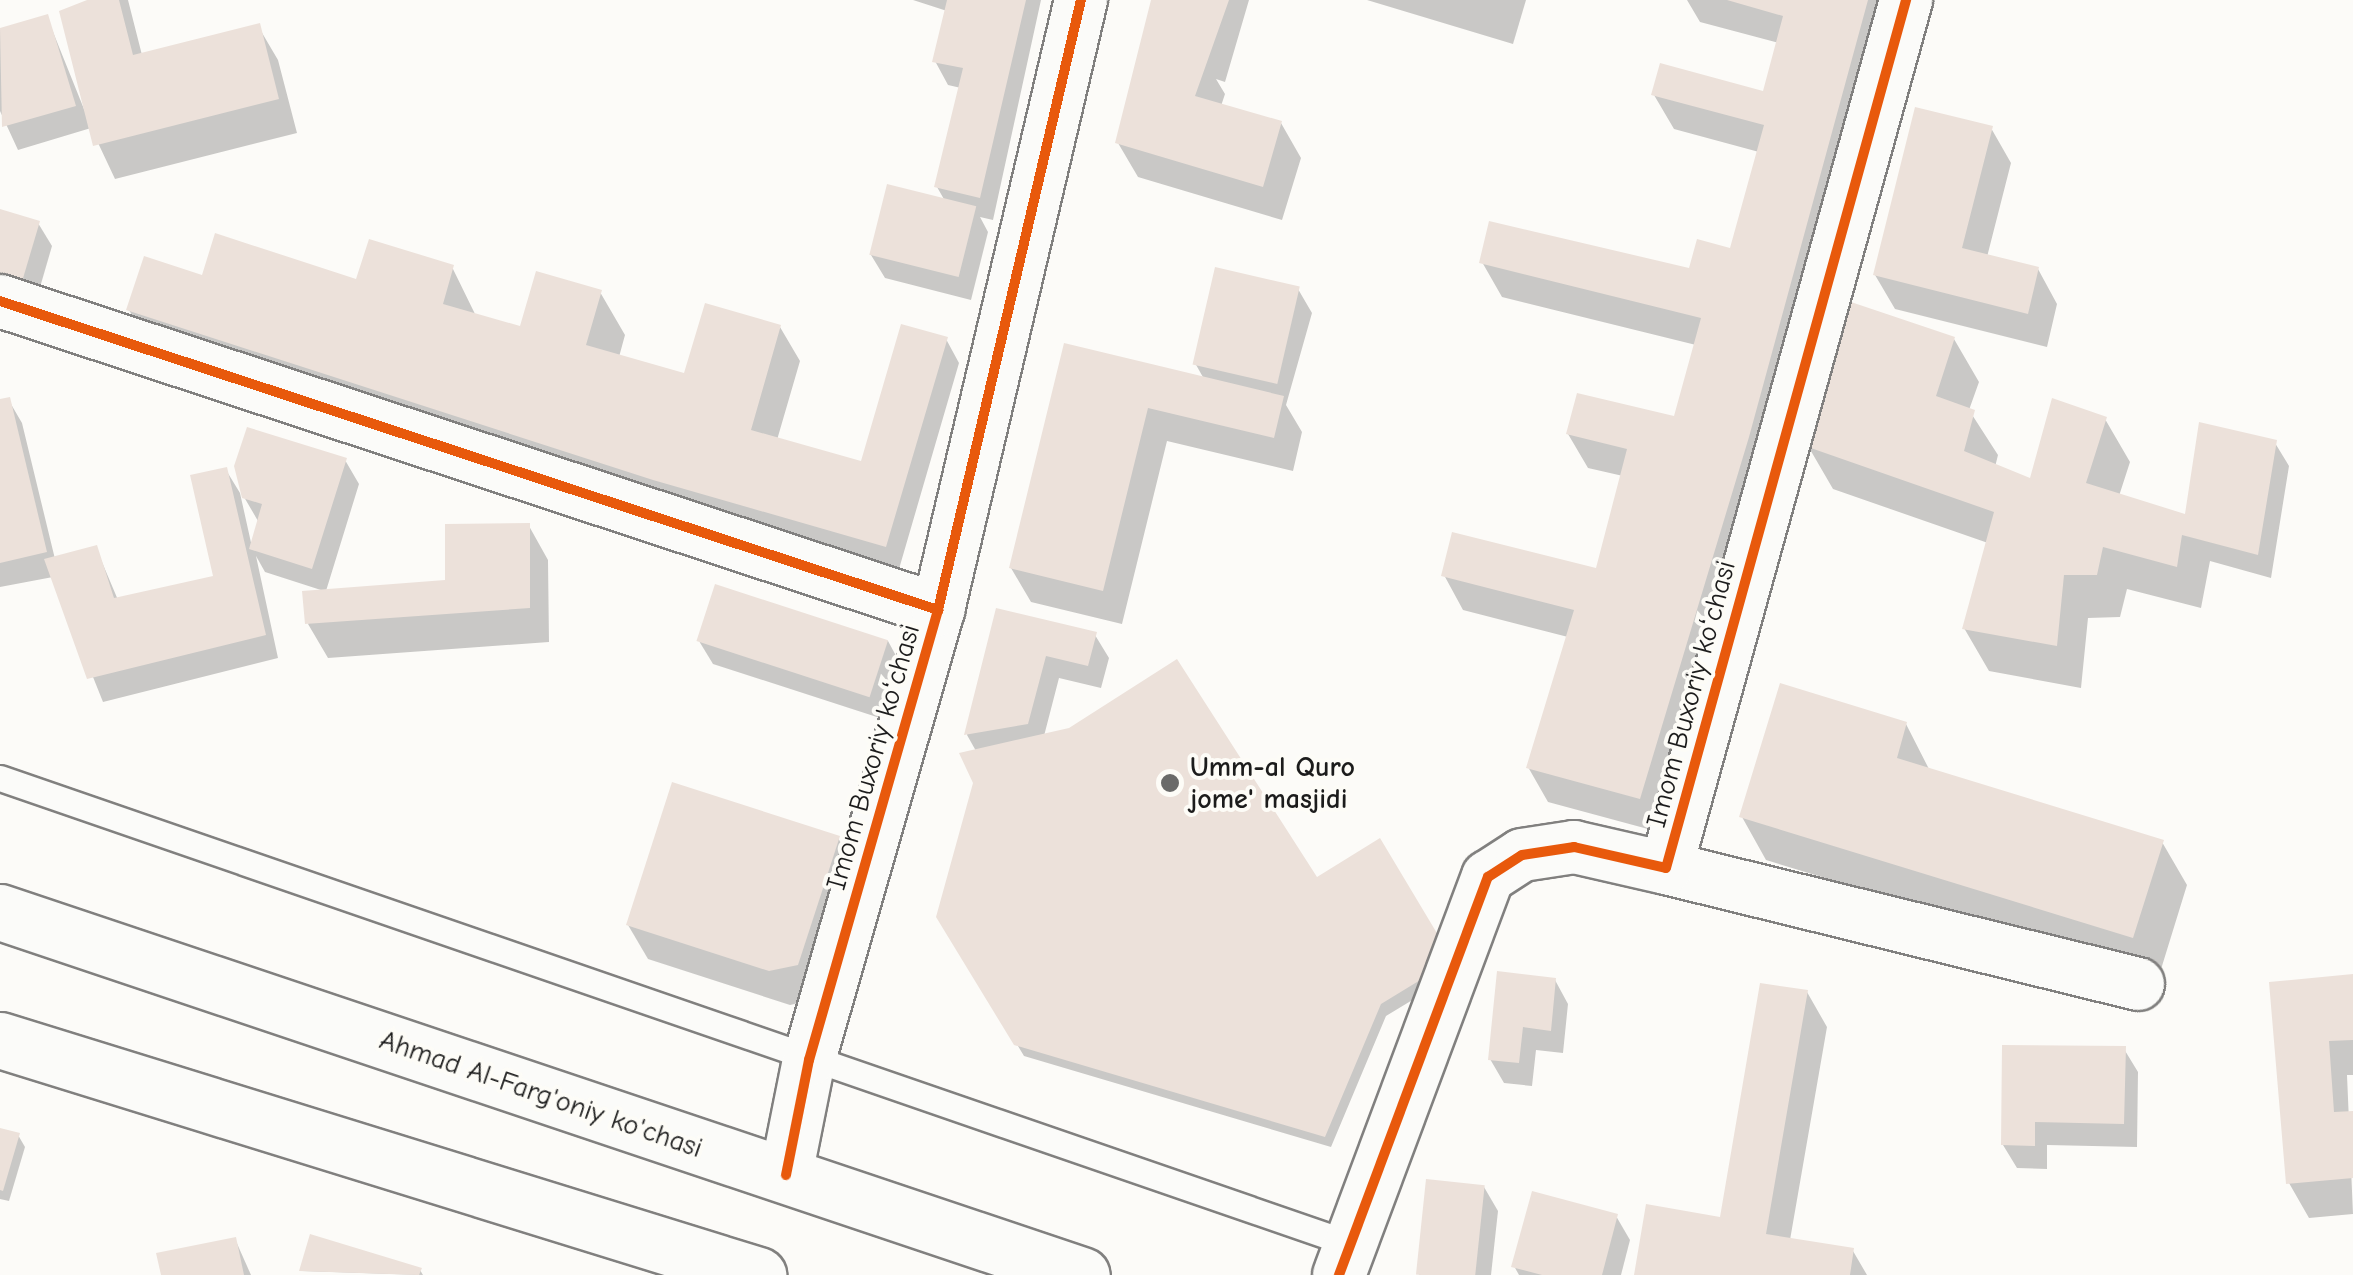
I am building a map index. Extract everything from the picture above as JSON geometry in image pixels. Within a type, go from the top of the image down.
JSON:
[{"type":"highway","name":"Ahmad Al-Farg'oniy ko'chasi","points":[[0,912],[1082,1275]]},
{"type":"highway","points":[[0,1040],[758,1275]]},
{"type":"street","name":"Imom Buxoriy koʻchasi","points":[[786,1176],[810,1060],[938,610],[1081,0]]},
{"type":"street","name":"Imom Buxoriy koʻchasi","points":[[1344,1259],[1488,877],[1522,855],[1574,847],[1666,868],[1906,0]]},
{"type":"street","points":[[0,301],[938,610]]},
{"type":"street","points":[[1666,868],[2138,984]]},
{"type":"lane","points":[[0,778],[810,1060],[1344,1259]]},
{"type":"building","points":[[87,0],[119,0],[133,55],[260,23],[279,99],[93,146],[59,11]]},
{"type":"building","points":[[947,0],[1026,0],[980,198],[934,187],[963,68],[932,62]]},
{"type":"building","points":[[1151,0],[1229,0],[1195,96],[1282,121],[1263,187],[1115,143]]},
{"type":"building","points":[[1727,0],[1868,0],[1749,437],[1640,799],[1526,768],[1574,610],[1441,576],[1452,532],[1596,568],[1627,449],[1566,434],[1577,393],[1674,416],[1701,318],[1479,263],[1489,221],[1689,268],[1697,239],[1730,248],[1764,125],[1651,95],[1660,63],[1763,91],[1783,16]]},
{"type":"building","points":[[48,14],[76,106],[2,127],[0,28]]},
{"type":"building","points":[[1915,107],[1993,126],[1962,248],[2039,267],[2028,314],[1873,275]]},
{"type":"building","points":[[887,184],[976,206],[959,277],[869,255]]},
{"type":"building","points":[[0,209],[40,221],[21,285],[0,279]]},
{"type":"building","points":[[215,233],[356,279],[369,239],[454,265],[443,304],[520,326],[536,271],[602,290],[586,345],[684,373],[705,303],[781,325],[751,430],[861,461],[901,324],[948,337],[886,547],[653,480],[126,310],[144,256],[202,275]]},
{"type":"building","points":[[1215,267],[1300,287],[1277,384],[1193,364]]},
{"type":"building","points":[[1848,301],[1955,337],[1936,396],[1975,410],[1964,451],[2030,478],[2052,398],[2107,417],[2086,483],[2185,514],[2199,422],[2277,440],[2258,555],[2182,535],[2177,567],[2103,547],[2097,575],[2064,575],[2057,646],[1962,629],[1994,512],[1805,446]]},
{"type":"building","points":[[1064,343],[1284,396],[1274,438],[1148,408],[1103,591],[1009,568]]},
{"type":"building","points":[[10,397],[47,552],[0,563],[0,399]]},
{"type":"building","points":[[247,427],[347,458],[312,569],[249,549],[262,504],[242,498],[234,466]]},
{"type":"building","points":[[227,467],[266,635],[87,679],[44,559],[97,545],[114,598],[213,576],[190,475]]},
{"type":"building","points":[[530,523],[530,608],[305,624],[302,591],[445,580],[445,524]]},
{"type":"building","points":[[715,584],[888,640],[870,697],[696,641]]},
{"type":"building","points":[[996,608],[1097,632],[1088,666],[1046,656],[1028,724],[964,735]]},
{"type":"building","points":[[1177,659],[1317,877],[1380,838],[1453,960],[1381,1004],[1325,1137],[1014,1045],[936,917],[973,783],[959,753],[1069,728]]},
{"type":"building","points":[[1780,683],[1907,722],[1897,758],[2164,840],[2133,938],[1739,817]]},
{"type":"building","points":[[672,782],[840,836],[798,965],[769,971],[626,925]]},
{"type":"building","points":[[1497,971],[1556,978],[1551,1031],[1523,1027],[1519,1063],[1488,1060]]},
{"type":"building","points":[[2353,974],[2353,1040],[2329,1041],[2334,1112],[2353,1111],[2353,1178],[2286,1184],[2269,982]]},
{"type":"building","points":[[1760,983],[1808,990],[1766,1234],[1854,1248],[1850,1275],[1634,1275],[1646,1204],[1720,1217]]},
{"type":"building","points":[[2002,1045],[2126,1046],[2124,1124],[2035,1122],[2035,1146],[2001,1145]]},
{"type":"building","points":[[0,1128],[20,1133],[3,1191],[0,1190]]},
{"type":"building","points":[[1426,1179],[1485,1185],[1475,1275],[1416,1274]]},
{"type":"building","points":[[1532,1191],[1618,1214],[1602,1275],[1542,1275],[1511,1267]]},
{"type":"building","points":[[310,1234],[422,1268],[419,1275],[299,1271]]},
{"type":"building","points":[[236,1237],[244,1275],[161,1275],[156,1253]]},
{"type":"cycle path","points":[[786,1175],[809,1060],[938,610],[1081,0]]},
{"type":"cycle path","points":[[1339,1275],[1488,877],[1522,855],[1574,847],[1666,868],[1906,0]]},
{"type":"cycle path","points":[[0,301],[938,610]]},
{"type":"place","name":"Umm-al Quro jome' masjidi","points":[[1170,783]]}]
